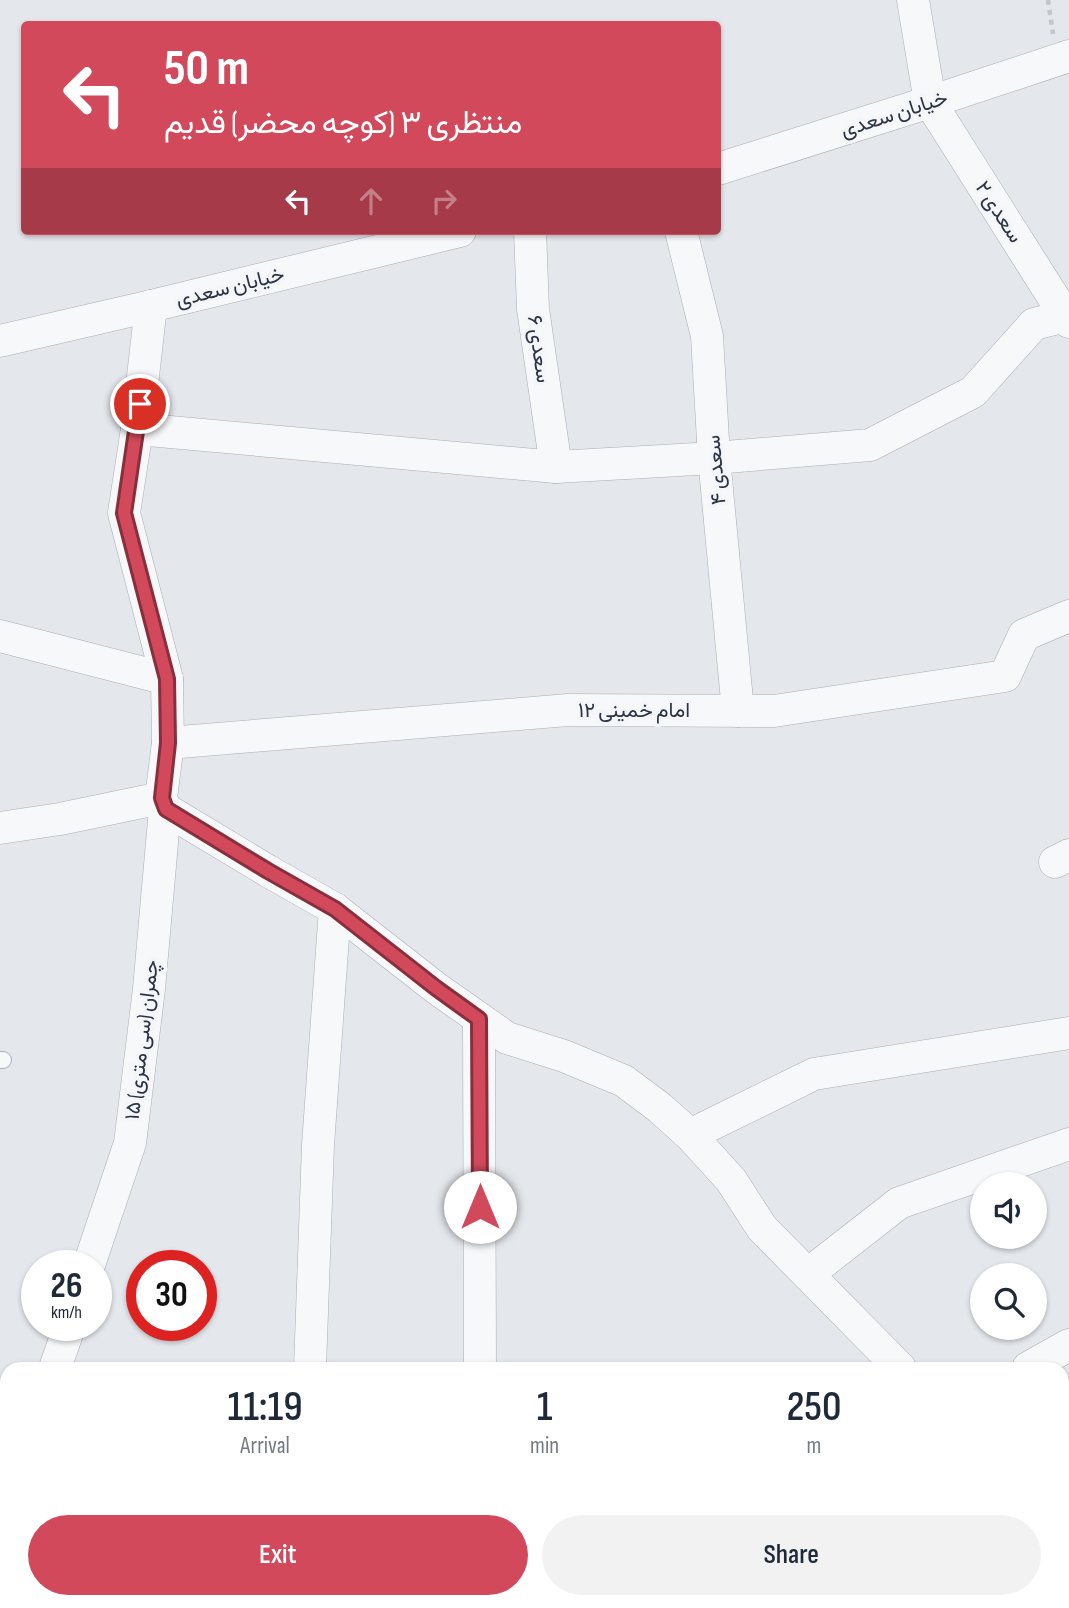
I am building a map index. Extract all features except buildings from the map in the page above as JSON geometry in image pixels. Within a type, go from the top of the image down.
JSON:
[{"type":"street","points":[[913,0],[930,102]]},
{"type":"street","name":"خیابان سعدی","points":[[721,168],[1069,56]]},
{"type":"street","name":"سعدی ۲","points":[[930,102],[1068,319]]},
{"type":"street","name":"خیابان سعدی","points":[[0,341],[444,235]]},
{"type":"street","name":"سعدی ۶","points":[[530,235],[533,310],[556,467]]},
{"type":"street","name":"سعدی ۴","points":[[682,235],[707,336],[714,458],[738,711]]},
{"type":"street","name":"چمران (سی متری) ۱۵","points":[[94,1250],[130,1143],[149,989],[168,743],[167,679],[124,513],[138,429],[151,306]]},
{"type":"street","points":[[138,429],[556,467],[870,445],[973,392],[1034,324],[1068,319]]},
{"type":"street","name":"امام خمینی ۱۲","points":[[168,743],[568,710],[774,711],[1005,676],[1024,635],[1069,617]]},
{"type":"street","points":[[0,636],[167,679]]},
{"type":"street","points":[[0,828],[164,803],[268,871],[335,909],[436,988],[507,1038],[564,1056],[624,1081],[660,1108],[690,1135],[731,1180],[762,1228],[895,1362]]},
{"type":"street","points":[[310,1362],[318,1145],[335,909]]},
{"type":"street","points":[[479,1019],[480,1362]]},
{"type":"street","points":[[690,1135],[814,1073],[1069,1033]]},
{"type":"street","points":[[808,1274],[900,1203],[1069,1144]]},
{"type":"street","points":[[57,1362],[64,1341]]},
{"type":"street","points":[[1039,1362],[1069,1345]]},
{"type":"route","points":[[140,404],[124,513],[167,679],[168,743],[162,798],[166,809],[335,909],[479,1019],[480,1207]]}]
